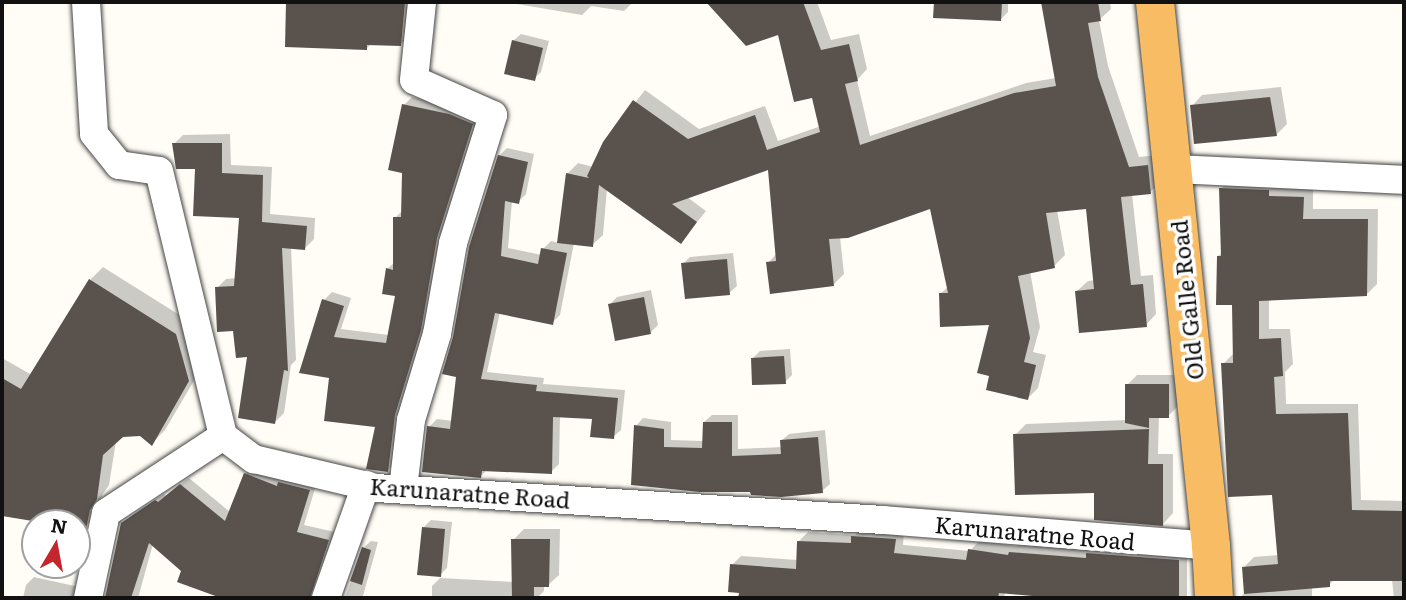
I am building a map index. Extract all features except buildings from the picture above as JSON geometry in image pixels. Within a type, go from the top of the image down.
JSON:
[{"type":"highway","name":"Old Galle Road","points":[[1155,2],[1211,546],[1214,598]]},
{"type":"street","points":[[86,2],[94,134],[119,165],[159,171],[223,436],[106,513],[88,598]]},
{"type":"street","points":[[403,489],[411,419],[437,334],[453,243],[493,115],[414,80],[422,2]]},
{"type":"street","points":[[1173,169],[1404,180]]},
{"type":"street","name":"Karunaratne Road","points":[[223,436],[254,459],[366,485],[883,520],[1211,546]]},
{"type":"street","points":[[326,598],[366,485]]}]
